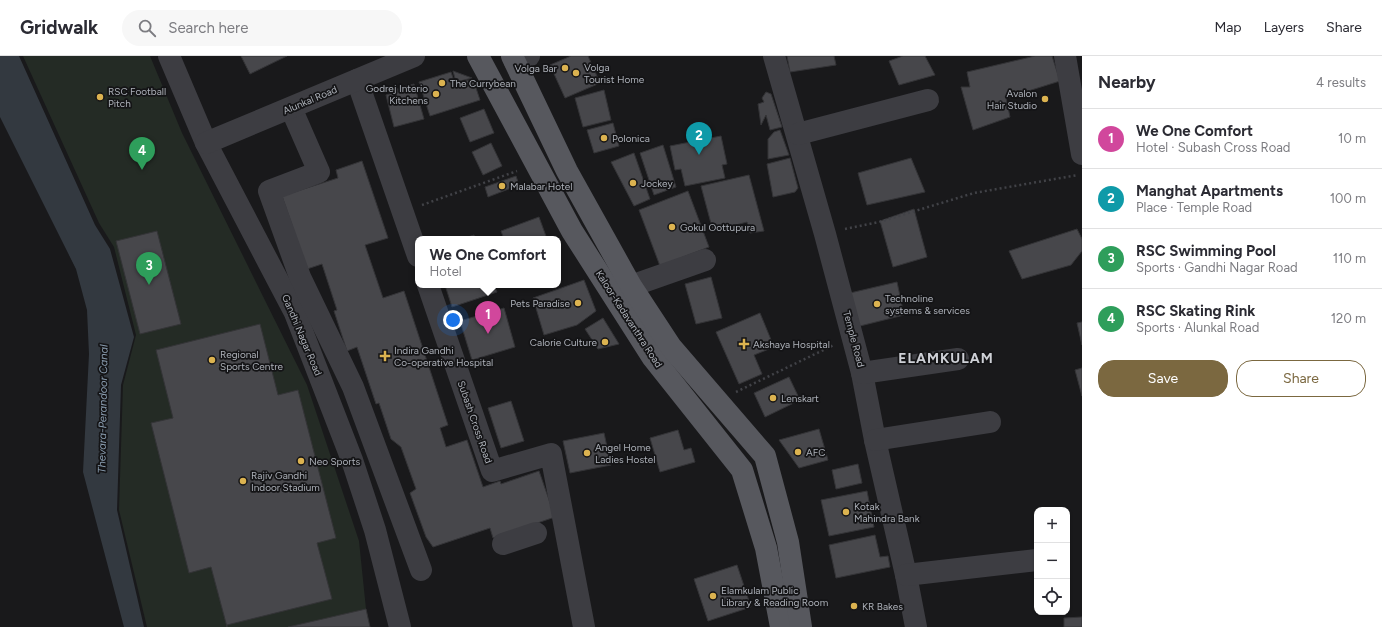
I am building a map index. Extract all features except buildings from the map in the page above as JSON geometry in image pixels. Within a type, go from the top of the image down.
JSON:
[{"type":"main road","name":"Kaloor-Kadavanthra Road","points":[[478,56],[572,231],[653,358],[742,470],[766,548],[781,627]]},
{"type":"main road","name":"Kaloor-Kadavanthra Road","points":[[519,58],[567,171],[631,286],[671,347],[765,456],[788,542],[801,627]]},
{"type":"street","name":"Gandhi Nagar Road","points":[[169,56],[206,143],[295,313],[359,481],[375,530],[400,627]]},
{"type":"street","name":"Alunkal Road","points":[[206,143],[414,56]]},
{"type":"street","name":"Temple Road","points":[[774,56],[798,134],[853,336],[906,575],[916,627]]},
{"type":"street","points":[[1065,56],[1079,115],[1082,154]]},
{"type":"street","points":[[357,80],[415,247]]},
{"type":"street","points":[[798,134],[928,100]]},
{"type":"street","points":[[290,108],[319,172],[270,191],[300,277],[354,387],[421,570]]},
{"type":"street","points":[[631,286],[705,260]]},
{"type":"street","name":"Subash Cross Road","points":[[429,288],[492,470],[551,454],[584,627]]},
{"type":"street","points":[[862,373],[958,359]]},
{"type":"street","points":[[875,440],[990,422]]},
{"type":"street","points":[[503,544],[536,533]]},
{"type":"street","points":[[906,575],[1034,560]]},
{"type":"path","points":[[403,212],[536,164]]},
{"type":"path","points":[[825,234],[879,222],[974,193],[1082,174]]},
{"type":"path","points":[[718,401],[853,336]]},
{"type":"shaded area","name":"Regional Sports Centre","points":[[23,56],[150,56],[182,133],[307,385],[359,541],[366,609],[370,627],[147,627],[119,510],[123,385],[136,335],[114,247],[99,223]]},
{"type":"water","name":"Thevara-Perandoor Canal","points":[[0,56],[19,56],[95,225],[110,249],[134,337],[121,385],[117,510],[144,627],[124,627],[83,472],[89,354],[87,310],[76,269],[0,117]]},
{"type":"place","name":"Volga Bar","points":[[565,68]]},
{"type":"place","name":"Volga Tourist Home","points":[[576,73]]},
{"type":"place","name":"The Currybean","points":[[442,83]]},
{"type":"place","name":"Godrej Interio Kitchens","points":[[436,94]]},
{"type":"place","name":"RSC Football Pitch","points":[[100,97]]},
{"type":"place","name":"Avalon Hair Studio","points":[[1045,99]]},
{"type":"place","name":"Polonica","points":[[604,138]]},
{"type":"place","name":"Manghat Apartments","points":[[699,155]]},
{"type":"place","name":"RSC Skating Rink","points":[[142,170]]},
{"type":"place","name":"Jockey","points":[[633,183]]},
{"type":"place","name":"Malabar Hotel","points":[[502,186]]},
{"type":"place","name":"Gokul Oottupura","points":[[672,227]]},
{"type":"place","name":"RSC Swimming Pool","points":[[149,285]]},
{"type":"place","name":"Pets Paradise","points":[[578,303]]},
{"type":"place","name":"Technoline systems & services","points":[[877,304]]},
{"type":"place","name":"We One Comfort","points":[[488,334]]},
{"type":"place","name":"Calorie Culture","points":[[605,342]]},
{"type":"place","name":"Akshaya Hospital","points":[[744,344]]},
{"type":"place","name":"Indira Gandhi Co-operative Hospital","points":[[385,356]]},
{"type":"place","name":"Regional Sports Centre","points":[[212,360]]},
{"type":"place","name":"Lenskart","points":[[773,398]]},
{"type":"place","name":"AFC","points":[[798,452]]},
{"type":"place","name":"Angel Home Ladies Hostel","points":[[587,453]]},
{"type":"place","name":"Neo Sports","points":[[301,461]]},
{"type":"place","name":"Rajiv Gandhi Indoor Stadium","points":[[243,481]]},
{"type":"place","name":"Kotak Mahindra Bank","points":[[846,512]]},
{"type":"place","name":"Elamkulam Public Library & Reading Room","points":[[713,596]]},
{"type":"place","name":"KR Bakes","points":[[854,606]]},
{"type":"district","name":"ELAMKULAM","points":[[946,358]]}]
